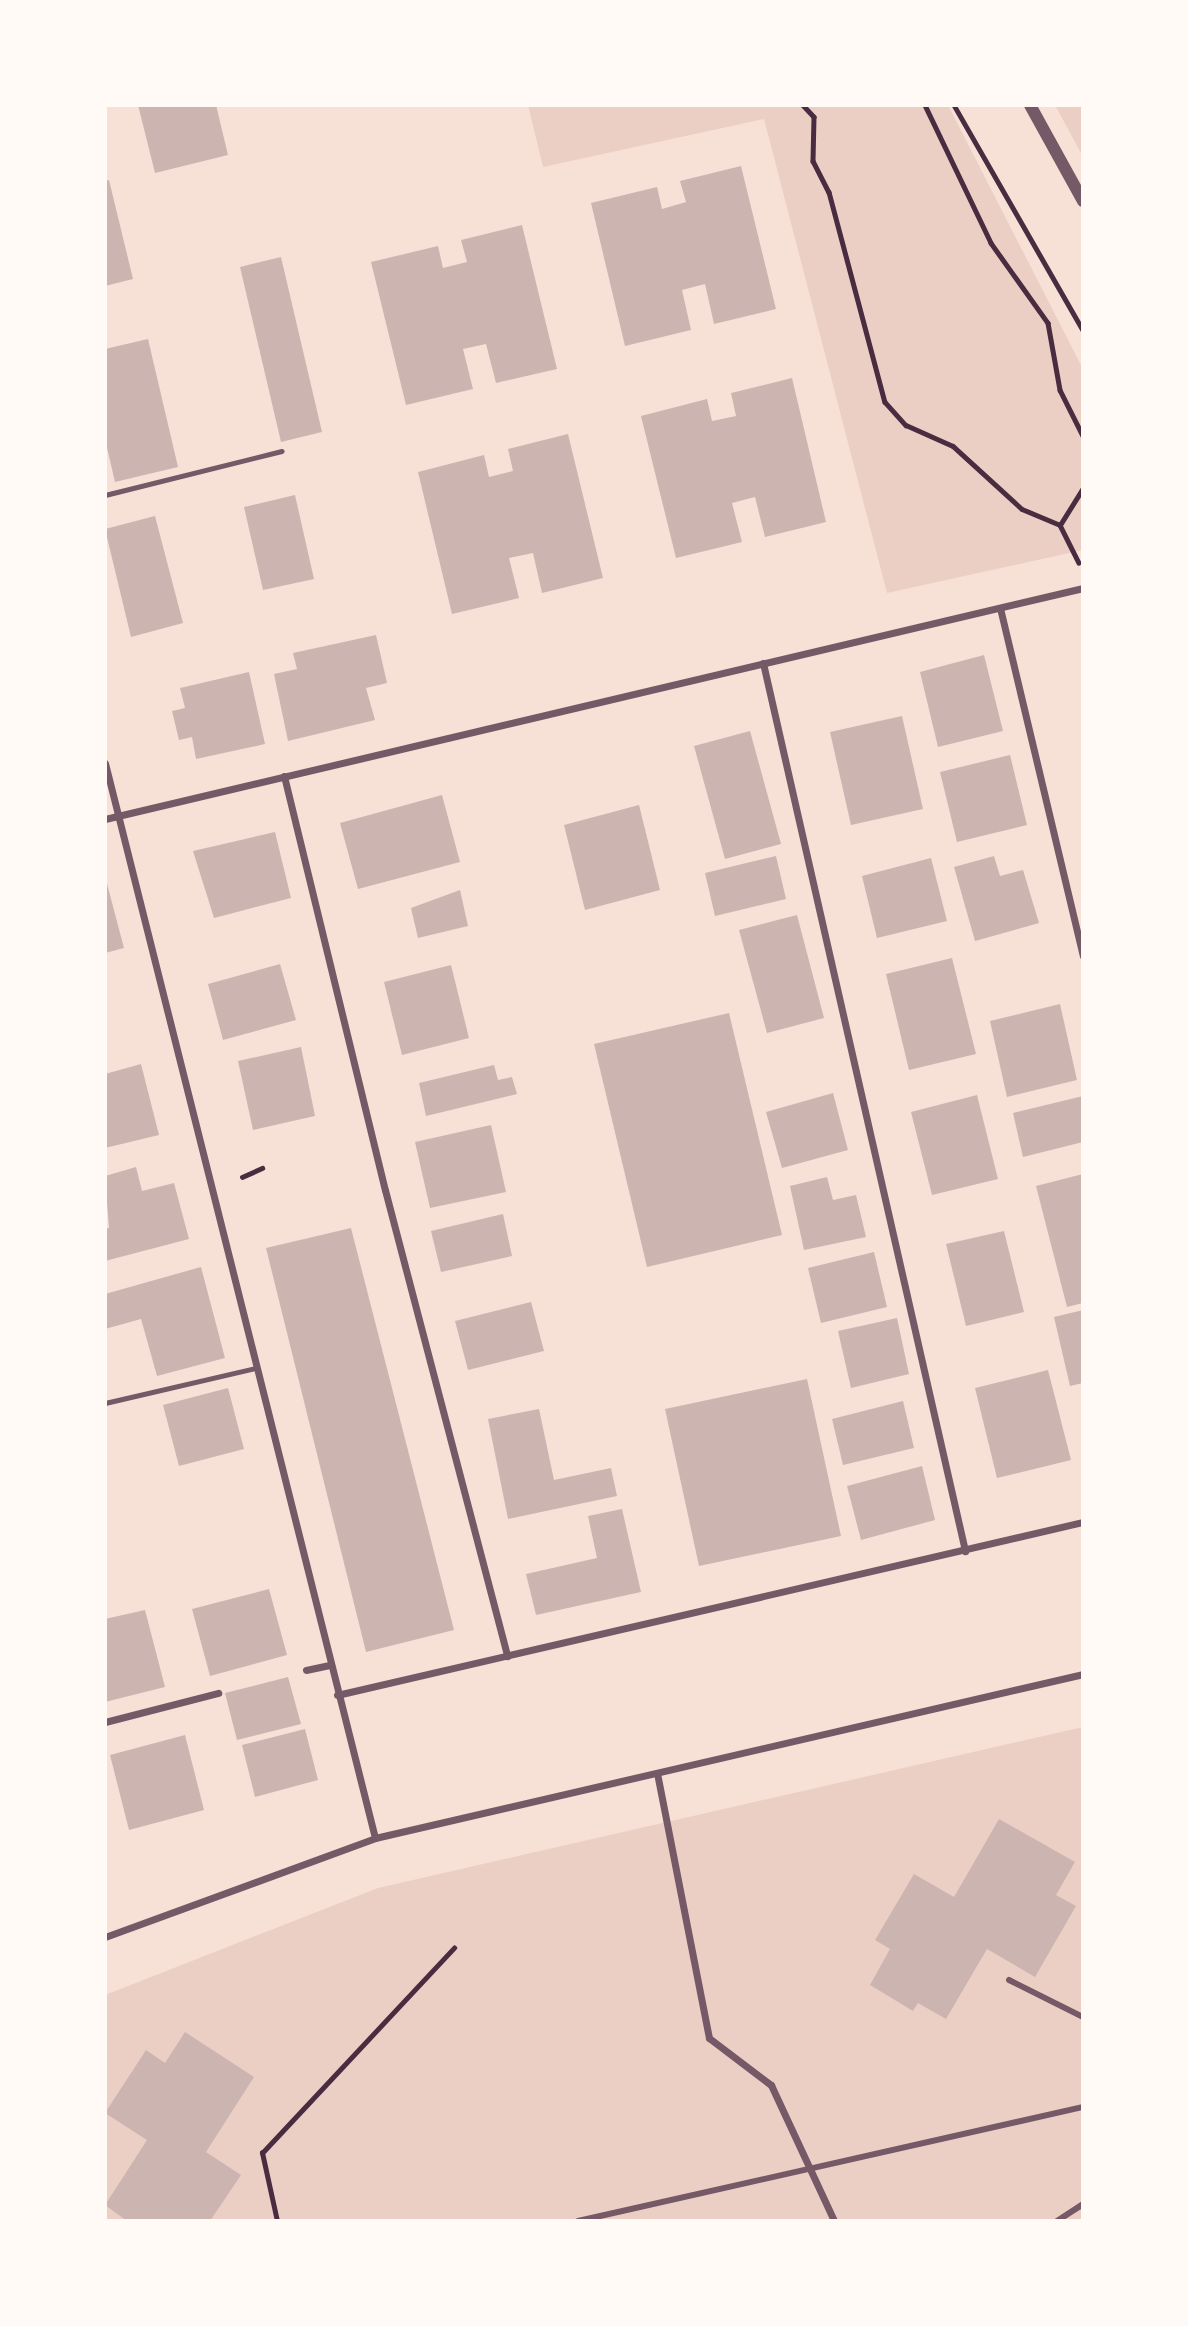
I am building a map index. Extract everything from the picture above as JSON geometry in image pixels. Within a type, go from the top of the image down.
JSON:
[{"type":"street","points":[[1030,105],[1083,201]]},
{"type":"street","points":[[105,819],[1083,588]]},
{"type":"street","points":[[1000,608],[1083,956]]},
{"type":"street","points":[[764,663],[965,1551]]},
{"type":"street","points":[[105,763],[329,1665],[375,1838]]},
{"type":"street","points":[[284,776],[385,1190],[507,1656]]},
{"type":"street","points":[[337,1695],[1083,1522]]},
{"type":"street","points":[[306,1670],[329,1665]]},
{"type":"street","points":[[105,1937],[375,1838],[1083,1674]]},
{"type":"street","points":[[105,1722],[218,1693]]},
{"type":"street","points":[[657,1773],[709,2038],[771,2085],[812,2167],[834,2221]]},
{"type":"street","points":[[1009,1980],[1083,2017]]},
{"type":"street","points":[[578,2221],[1083,2107]]},
{"type":"street","points":[[1057,2221],[1083,2204]]},
{"type":"lane","points":[[105,495],[282,451]]},
{"type":"lane","points":[[105,1403],[256,1368]]},
{"type":"path","points":[[803,105],[814,117],[813,161],[829,192],[885,402],[906,425],[953,446],[1022,509],[1060,525],[1079,564]]},
{"type":"path","points":[[925,105],[992,243],[1048,323],[1060,390],[1083,436]]},
{"type":"path","points":[[954,105],[1083,330]]},
{"type":"path","points":[[1060,525],[1083,488]]},
{"type":"path","points":[[242,1177],[262,1168]]},
{"type":"path","points":[[277,2221],[262,2153],[454,1948]]},
{"type":"shaded area","points":[[528,105],[948,105],[1083,369],[1083,550],[887,593],[764,119],[543,167]]},
{"type":"shaded area","points":[[1055,105],[1083,105],[1083,157]]},
{"type":"shaded area","points":[[1083,1727],[1083,2221],[105,2221],[105,1995],[378,1888]]},
{"type":"building","points":[[138,105],[216,105],[228,155],[155,173]]},
{"type":"building","points":[[741,166],[776,309],[714,324],[705,284],[682,290],[691,330],[625,346],[591,203],[657,187],[662,209],[686,202],[680,181]]},
{"type":"building","points":[[109,180],[133,279],[105,286],[105,181]]},
{"type":"building","points":[[522,225],[557,369],[496,383],[486,344],[463,349],[473,389],[406,405],[371,262],[438,246],[443,268],[467,262],[461,240]]},
{"type":"building","points":[[281,257],[322,432],[281,442],[240,267]]},
{"type":"building","points":[[148,339],[178,467],[115,482],[105,439],[105,349]]},
{"type":"building","points":[[792,378],[826,522],[765,537],[755,497],[732,503],[742,542],[676,558],[641,416],[707,399],[712,421],[736,416],[731,393]]},
{"type":"building","points":[[568,434],[603,578],[542,593],[533,553],[509,558],[519,598],[452,614],[418,472],[484,455],[489,477],[513,471],[508,449]]},
{"type":"building","points":[[295,495],[314,579],[263,590],[244,507]]},
{"type":"building","points":[[155,516],[183,623],[131,637],[105,529]]},
{"type":"building","points":[[376,635],[387,683],[366,688],[375,720],[288,741],[274,674],[297,669],[293,653]]},
{"type":"building","points":[[984,655],[1003,731],[938,747],[920,672]]},
{"type":"building","points":[[249,672],[265,744],[196,759],[192,737],[179,740],[172,711],[185,708],[180,688]]},
{"type":"building","points":[[902,716],[923,809],[851,825],[830,732]]},
{"type":"building","points":[[750,731],[781,844],[725,859],[694,746]]},
{"type":"building","points":[[1010,755],[1027,825],[957,842],[940,772]]},
{"type":"building","points":[[442,795],[460,862],[358,889],[340,823]]},
{"type":"building","points":[[639,805],[660,890],[585,910],[564,825]]},
{"type":"building","points":[[275,832],[291,898],[214,918],[193,851]]},
{"type":"building","points":[[776,856],[786,899],[715,916],[705,873]]},
{"type":"building","points":[[994,856],[1000,876],[1023,870],[1039,923],[975,941],[954,867]]},
{"type":"building","points":[[931,858],[947,921],[877,938],[862,876]]},
{"type":"building","points":[[105,876],[124,948],[105,953]]},
{"type":"building","points":[[460,890],[468,926],[418,938],[411,908]]},
{"type":"building","points":[[797,915],[824,1018],[767,1033],[739,930]]},
{"type":"building","points":[[952,958],[976,1054],[909,1070],[886,974]]},
{"type":"building","points":[[280,964],[296,1020],[223,1040],[208,984]]},
{"type":"building","points":[[451,965],[469,1038],[402,1055],[384,982]]},
{"type":"building","points":[[1060,1004],[1077,1080],[1007,1097],[990,1021]]},
{"type":"building","points":[[729,1013],[782,1235],[647,1267],[594,1044]]},
{"type":"building","points":[[301,1047],[315,1116],[253,1130],[238,1061]]},
{"type":"building","points":[[141,1064],[159,1135],[105,1148],[105,1074]]},
{"type":"building","points":[[494,1065],[498,1080],[512,1077],[517,1094],[426,1116],[419,1083]]},
{"type":"building","points":[[833,1093],[848,1150],[782,1168],[766,1112]]},
{"type":"building","points":[[977,1095],[998,1179],[932,1195],[911,1112]]},
{"type":"building","points":[[1083,1096],[1083,1142],[1023,1157],[1013,1113]]},
{"type":"building","points":[[491,1125],[506,1192],[430,1208],[415,1142]]},
{"type":"building","points":[[136,1167],[142,1191],[174,1183],[189,1239],[105,1261],[105,1229],[109,1228],[105,1176]]},
{"type":"building","points":[[1083,1174],[1083,1303],[1067,1307],[1036,1186]]},
{"type":"building","points":[[827,1177],[833,1200],[856,1195],[866,1237],[804,1250],[790,1186]]},
{"type":"building","points":[[503,1214],[512,1256],[441,1272],[431,1231]]},
{"type":"building","points":[[351,1228],[454,1630],[366,1652],[266,1248]]},
{"type":"building","points":[[1004,1231],[1024,1312],[966,1326],[946,1244]]},
{"type":"building","points":[[874,1252],[887,1307],[821,1323],[808,1268]]},
{"type":"building","points":[[201,1267],[225,1358],[157,1376],[141,1319],[105,1329],[105,1294]]},
{"type":"building","points":[[531,1302],[544,1351],[468,1370],[455,1321]]},
{"type":"building","points":[[1083,1310],[1083,1383],[1070,1386],[1054,1317]]},
{"type":"building","points":[[897,1318],[909,1374],[851,1388],[838,1331]]},
{"type":"building","points":[[1048,1370],[1071,1460],[997,1478],[975,1388]]},
{"type":"building","points":[[807,1379],[841,1536],[699,1566],[665,1409]]},
{"type":"building","points":[[228,1388],[244,1449],[179,1466],[163,1405]]},
{"type":"building","points":[[903,1401],[914,1448],[843,1465],[832,1419]]},
{"type":"building","points":[[539,1409],[554,1480],[611,1468],[617,1496],[508,1519],[488,1419]]},
{"type":"building","points":[[922,1466],[935,1520],[861,1540],[847,1486]]},
{"type":"building","points":[[622,1509],[641,1592],[536,1615],[526,1574],[597,1558],[588,1516]]},
{"type":"building","points":[[269,1589],[287,1655],[210,1676],[192,1609]]},
{"type":"building","points":[[145,1610],[165,1687],[105,1702],[105,1619]]},
{"type":"building","points":[[288,1677],[301,1724],[237,1740],[225,1693]]},
{"type":"building","points":[[305,1729],[318,1780],[255,1797],[242,1745]]},
{"type":"building","points":[[185,1735],[204,1810],[129,1830],[110,1755]]},
{"type":"building","points":[[999,1819],[1075,1862],[1056,1895],[1076,1906],[1035,1977],[987,1949],[946,2019],[918,2003],[913,2011],[870,1985],[890,1949],[875,1940],[914,1874],[954,1897]]},
{"type":"building","points":[[185,2032],[254,2077],[206,2152],[241,2175],[210,2221],[127,2221],[105,2205],[147,2140],[105,2113],[146,2050],[165,2063]]}]
